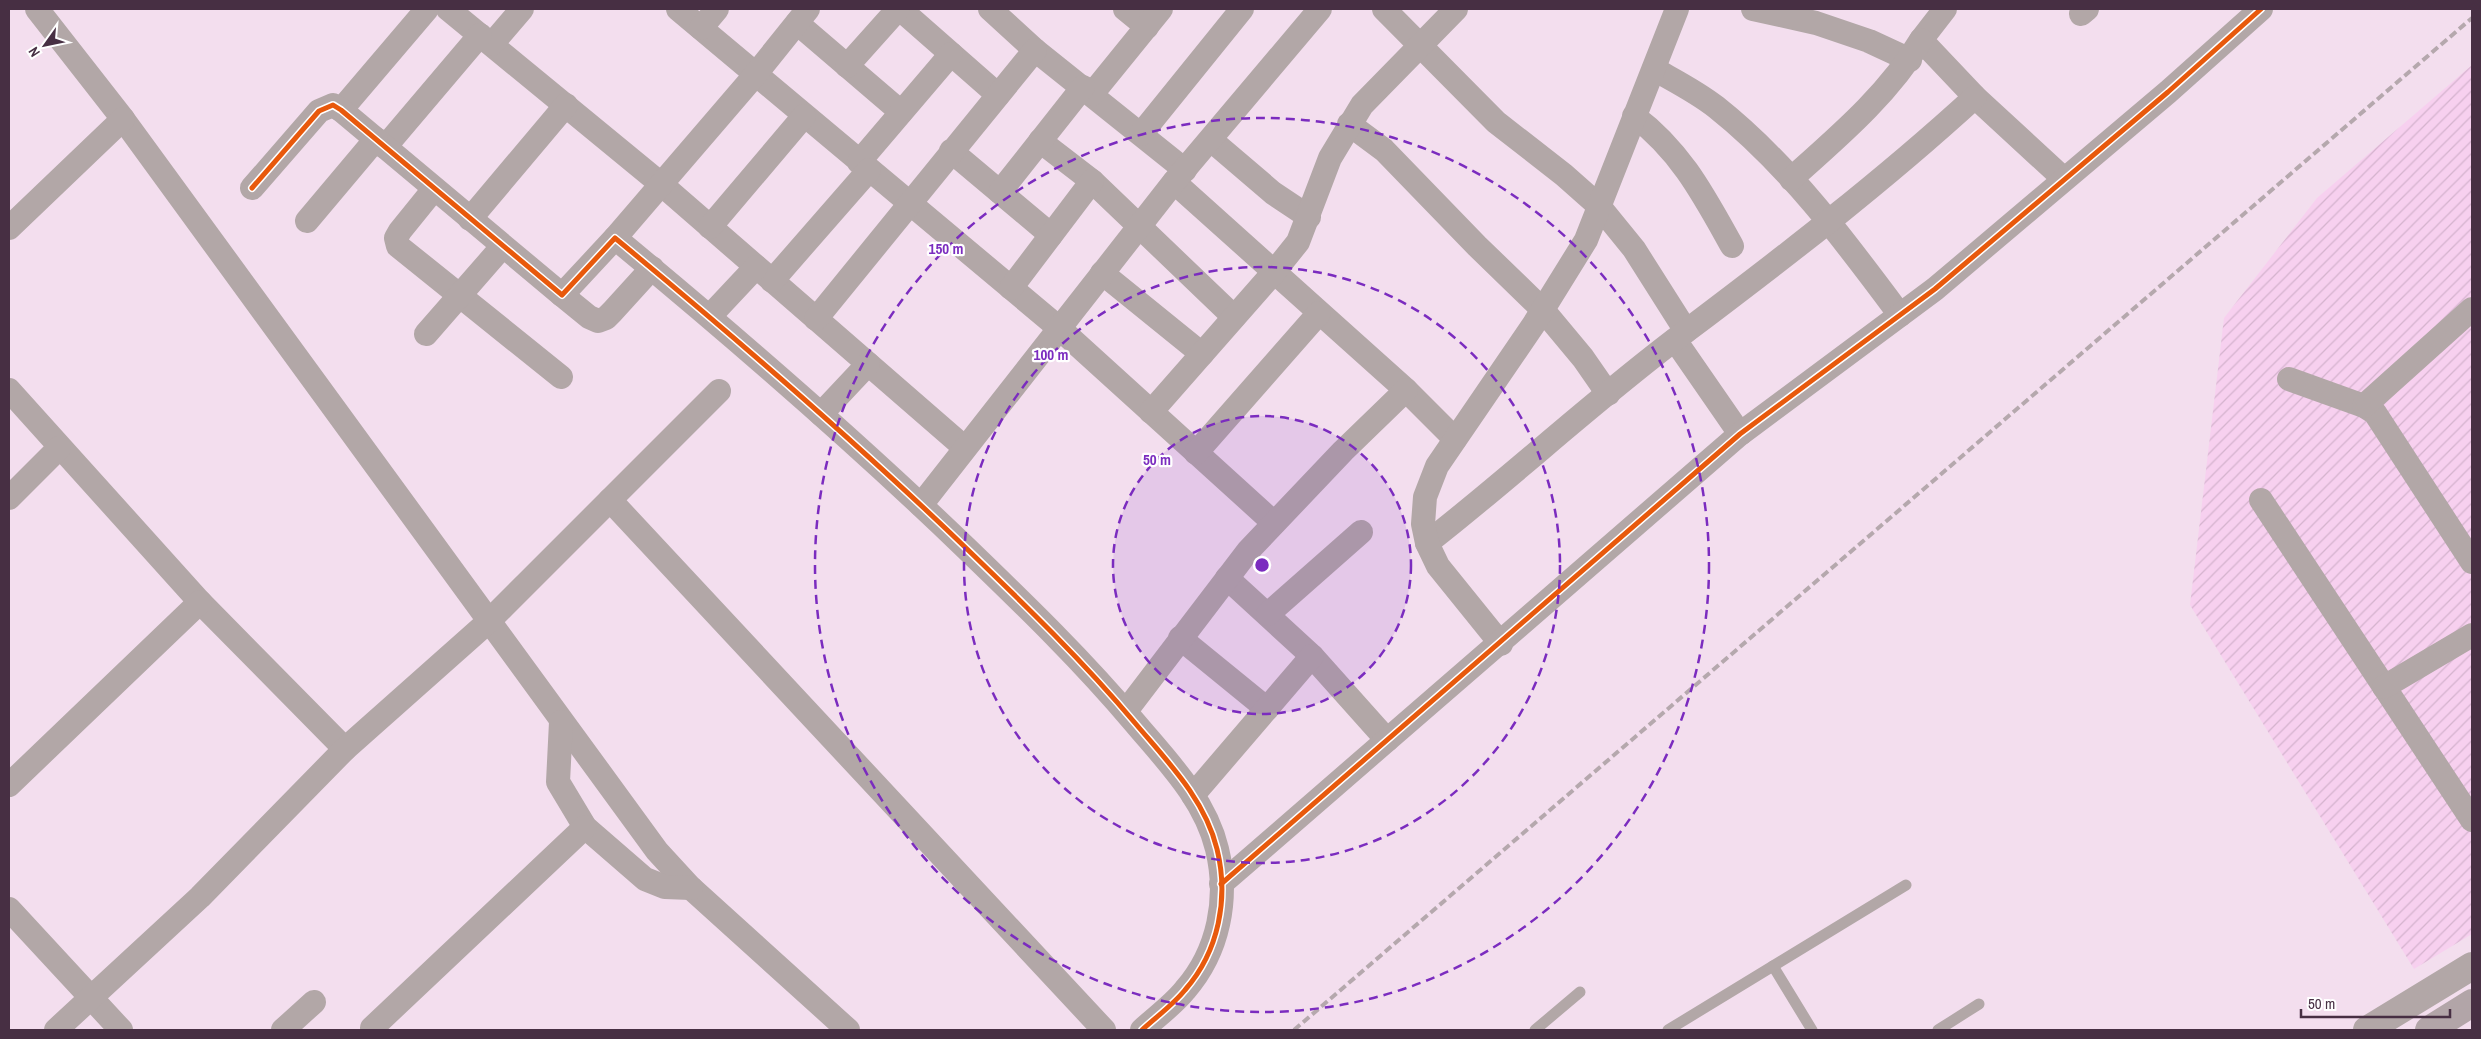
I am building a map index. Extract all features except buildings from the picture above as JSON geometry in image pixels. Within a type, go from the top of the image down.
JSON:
[{"type":"highway","points":[[2429,1030],[2472,1003]]},
{"type":"street","points":[[341,110],[427,9]]},
{"type":"street","points":[[448,9],[661,184],[965,448]]},
{"type":"street","points":[[306,221],[381,143],[486,39],[522,9]]},
{"type":"street","points":[[678,9],[1059,328],[1274,523]]},
{"type":"street","points":[[701,28],[717,9]]},
{"type":"street","points":[[847,66],[899,9],[998,95]]},
{"type":"street","points":[[990,9],[1035,50],[1141,134],[1274,272],[1406,390],[1455,439]]},
{"type":"street","points":[[1125,9],[1146,27]]},
{"type":"street","points":[[1000,192],[1040,141],[1088,91],[1161,9]]},
{"type":"street","points":[[1141,134],[1242,9]]},
{"type":"street","points":[[921,505],[1139,226],[1320,9]]},
{"type":"street","points":[[1384,9],[1496,122],[1564,175],[1599,206],[1634,249],[1681,336],[1740,434]]},
{"type":"street","points":[[1151,412],[1298,242],[1330,158],[1362,105],[1456,9]]},
{"type":"street","points":[[1501,644],[1438,566],[1427,543],[1423,524],[1425,497],[1436,466],[1543,310],[1586,240],[1676,9]]},
{"type":"street","points":[[1753,9],[1790,13],[1869,41],[1916,50],[1974,97],[2064,179]]},
{"type":"street","points":[[1791,179],[1846,130],[1885,90],[1945,9]]},
{"type":"street","points":[[1221,884],[1501,644],[1740,434],[1935,289],[2168,92],[2261,9]]},
{"type":"street","points":[[45,12],[488,622],[657,851],[691,888],[848,1030]]},
{"type":"street","points":[[562,295],[616,238],[803,16],[847,66],[901,112]]},
{"type":"street","points":[[816,319],[1035,50]]},
{"type":"street","points":[[710,316],[764,274],[864,166],[901,112],[951,54]]},
{"type":"street","points":[[1654,69],[1714,106],[1752,138],[1829,223],[1900,315]]},
{"type":"street","points":[[1427,543],[1608,394],[1829,223],[1910,157],[1974,97]]},
{"type":"street","points":[[252,188],[319,111],[332,106],[341,110],[502,247],[589,317],[598,321],[606,318],[652,268]]},
{"type":"street","points":[[470,219],[566,106]]},
{"type":"street","points":[[710,227],[804,116]]},
{"type":"street","points":[[1634,116],[1654,131],[1672,150],[1693,180],[1732,246]]},
{"type":"street","points":[[9,228],[123,119]]},
{"type":"street","points":[[1349,124],[1384,150],[1477,246],[1543,310],[1583,358],[1608,394]]},
{"type":"street","points":[[1211,140],[1273,193],[1309,217]]},
{"type":"street","points":[[1040,141],[1092,181],[1234,317]]},
{"type":"street","points":[[951,151],[1051,235]]},
{"type":"street","points":[[1011,288],[1092,181]]},
{"type":"street","points":[[434,189],[400,230],[396,238],[398,246],[561,377]]},
{"type":"street","points":[[616,238],[710,316],[821,414],[921,505],[1068,646],[1126,711],[1193,795],[1206,820],[1217,849],[1221,884],[1220,919],[1211,950],[1200,972],[1184,992],[1142,1030]]},
{"type":"street","points":[[426,334],[502,247]]},
{"type":"street","points":[[1102,273],[1202,354]]},
{"type":"street","points":[[2364,406],[2472,309]]},
{"type":"street","points":[[1196,453],[1319,313]]},
{"type":"street","points":[[821,414],[868,364]]},
{"type":"street","points":[[2289,379],[2364,406],[2375,413],[2472,562]]},
{"type":"street","points":[[9,390],[59,448],[200,602],[345,749]]},
{"type":"street","points":[[1126,711],[1227,578],[1274,523],[1343,451],[1406,390]]},
{"type":"street","points":[[56,1030],[200,897],[345,749],[488,622],[718,391]]},
{"type":"street","points":[[9,498],[59,448]]},
{"type":"street","points":[[610,500],[1104,1030]]},
{"type":"street","points":[[2261,500],[2472,820]]},
{"type":"street","points":[[1268,614],[1361,532]]},
{"type":"street","points":[[1227,578],[1312,656],[1387,740]]},
{"type":"street","points":[[9,785],[200,602]]},
{"type":"street","points":[[2384,687],[2472,635]]},
{"type":"street","points":[[1180,638],[1267,709]]},
{"type":"street","points":[[1193,795],[1312,656]]},
{"type":"street","points":[[561,722],[558,782],[585,827],[645,879],[665,888],[691,888]]},
{"type":"street","points":[[372,1028],[585,827]]},
{"type":"street","points":[[9,909],[121,1030]]},
{"type":"street","points":[[2367,1030],[2472,966]]},
{"type":"street","points":[[283,1030],[314,1002]]},
{"type":"lane","points":[[1668,1030],[1906,886]]},
{"type":"lane","points":[[1774,966],[1812,1030]]},
{"type":"lane","points":[[1535,1030],[1580,992]]},
{"type":"lane","points":[[1938,1030],[1980,1004]]},
{"type":"shaded area","points":[[2472,65],[2472,934],[2414,969],[2190,605],[2224,318],[2317,198]]},
{"type":"railway","points":[[1294,1030],[2472,18]]},
{"type":"cycle path","points":[[1221,884],[1740,434],[1935,289],[2168,92],[2261,9]]},
{"type":"cycle path","points":[[252,188],[319,111],[333,105],[562,295],[615,238],[794,390],[924,508],[1074,655],[1184,781],[1204,814],[1217,849],[1222,886],[1221,905],[1213,941],[1197,975],[1170,1006],[1142,1030]]}]
